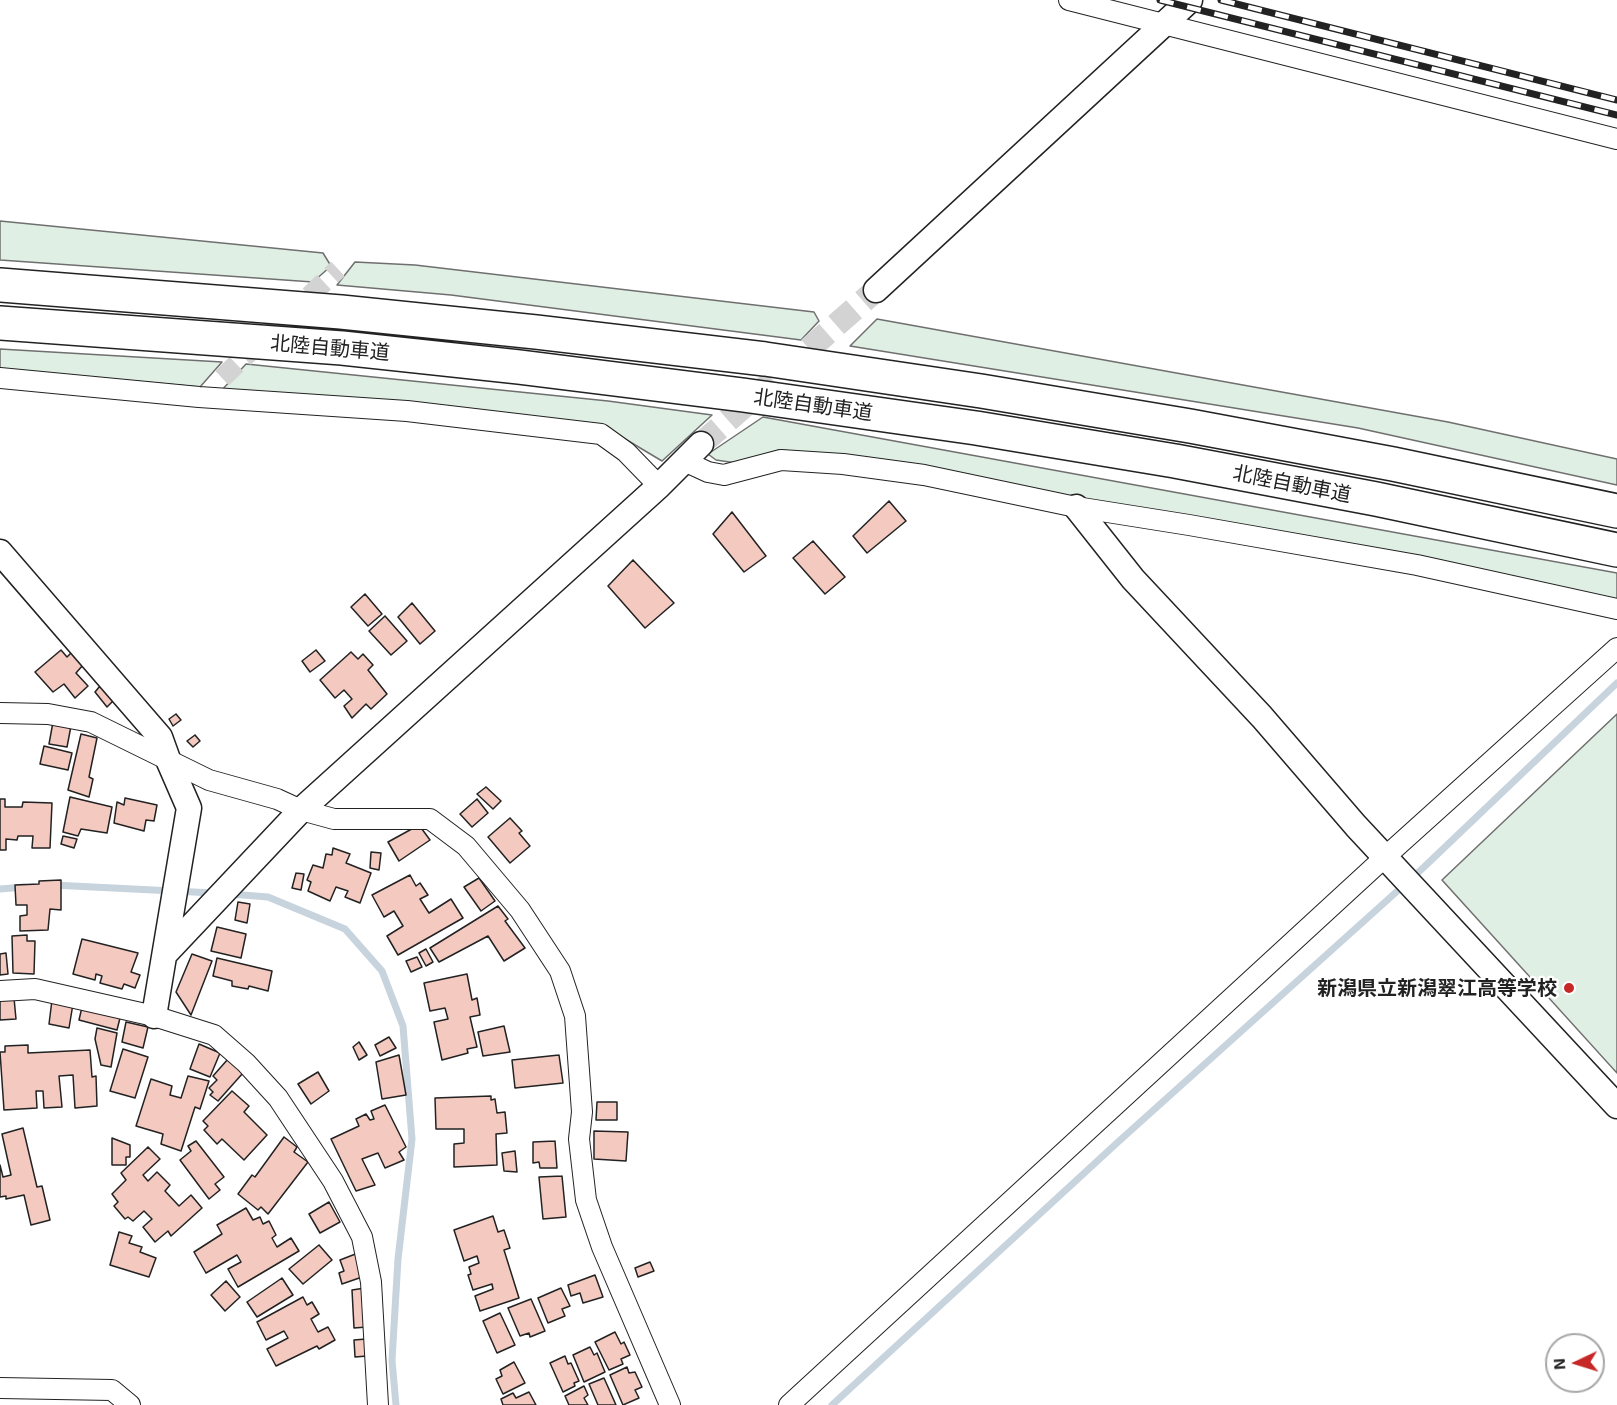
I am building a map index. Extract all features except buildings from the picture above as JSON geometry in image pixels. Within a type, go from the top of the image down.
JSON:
[{"type":"highway","name":"北陸自動車道","points":[[0,285],[352,313],[765,359],[981,391],[1190,426],[1404,466],[1617,511]]},
{"type":"highway","name":"北陸自動車道","points":[[0,323],[342,348],[742,395],[976,428],[1175,461],[1376,499],[1617,550]]},
{"type":"street","points":[[1069,0],[1617,140]]},
{"type":"street","points":[[876,290],[1190,0]]},
{"type":"street","points":[[0,378],[199,397],[406,411],[601,434],[626,452],[659,486]]},
{"type":"street","points":[[166,953],[301,810],[659,486],[700,444]]},
{"type":"street","points":[[684,461],[708,472],[724,475],[781,460],[843,464],[924,476],[1076,507],[1417,565],[1617,609]]},
{"type":"street","points":[[1076,507],[1133,579],[1262,717],[1356,826],[1617,1106]]},
{"type":"street","points":[[0,552],[160,737],[189,807],[154,1016]]},
{"type":"street","points":[[789,1405],[1385,857],[1617,648]]},
{"type":"street","points":[[0,713],[48,714],[91,722],[209,780],[277,799],[301,810],[334,819],[430,819],[466,846],[520,910],[560,971],[575,1016],[582,1112],[579,1139],[586,1200],[602,1247],[670,1405]]},
{"type":"street","points":[[0,991],[35,990],[154,1016],[214,1035],[246,1063],[278,1098],[333,1181],[362,1237],[371,1282],[378,1405]]},
{"type":"street","points":[[0,1388],[112,1390],[130,1405]]},
{"type":"green space","points":[[0,221],[323,253],[331,266],[313,282],[0,260]]},
{"type":"green space","points":[[355,262],[415,265],[814,312],[819,321],[801,340],[451,295],[337,285]]},
{"type":"green space","points":[[877,319],[1448,422],[1617,459],[1617,485],[1358,428],[850,346]]},
{"type":"green space","points":[[0,349],[222,362],[200,387],[0,369]]},
{"type":"green space","points":[[246,364],[608,401],[712,415],[662,461],[605,427],[220,392]]},
{"type":"green space","points":[[763,417],[1617,573],[1617,601],[845,456],[779,450],[736,463],[716,460],[708,454]]},
{"type":"green space","name":"新潟県立新潟翠江高等学校","points":[[1617,714],[1617,1073],[1442,880]]},
{"type":"waterway","points":[[832,1405],[1118,1142],[1423,868],[1617,683]]},
{"type":"waterway","points":[[53,885],[213,893]]},
{"type":"waterway","points":[[0,889],[24,887]]},
{"type":"waterway","points":[[230,894],[268,897],[345,929],[382,971],[403,1026],[412,1139],[398,1259],[392,1360],[396,1405]]},
{"type":"tunnel","points":[[222,378],[338,269]]},
{"type":"tunnel","points":[[701,444],[876,290]]},
{"type":"railway","points":[[1160,0],[1617,115]]},
{"type":"railway","points":[[1221,0],[1617,100]]},
{"type":"place","name":"新潟県立新潟翠江高等学校","points":[[1569,988]]}]
